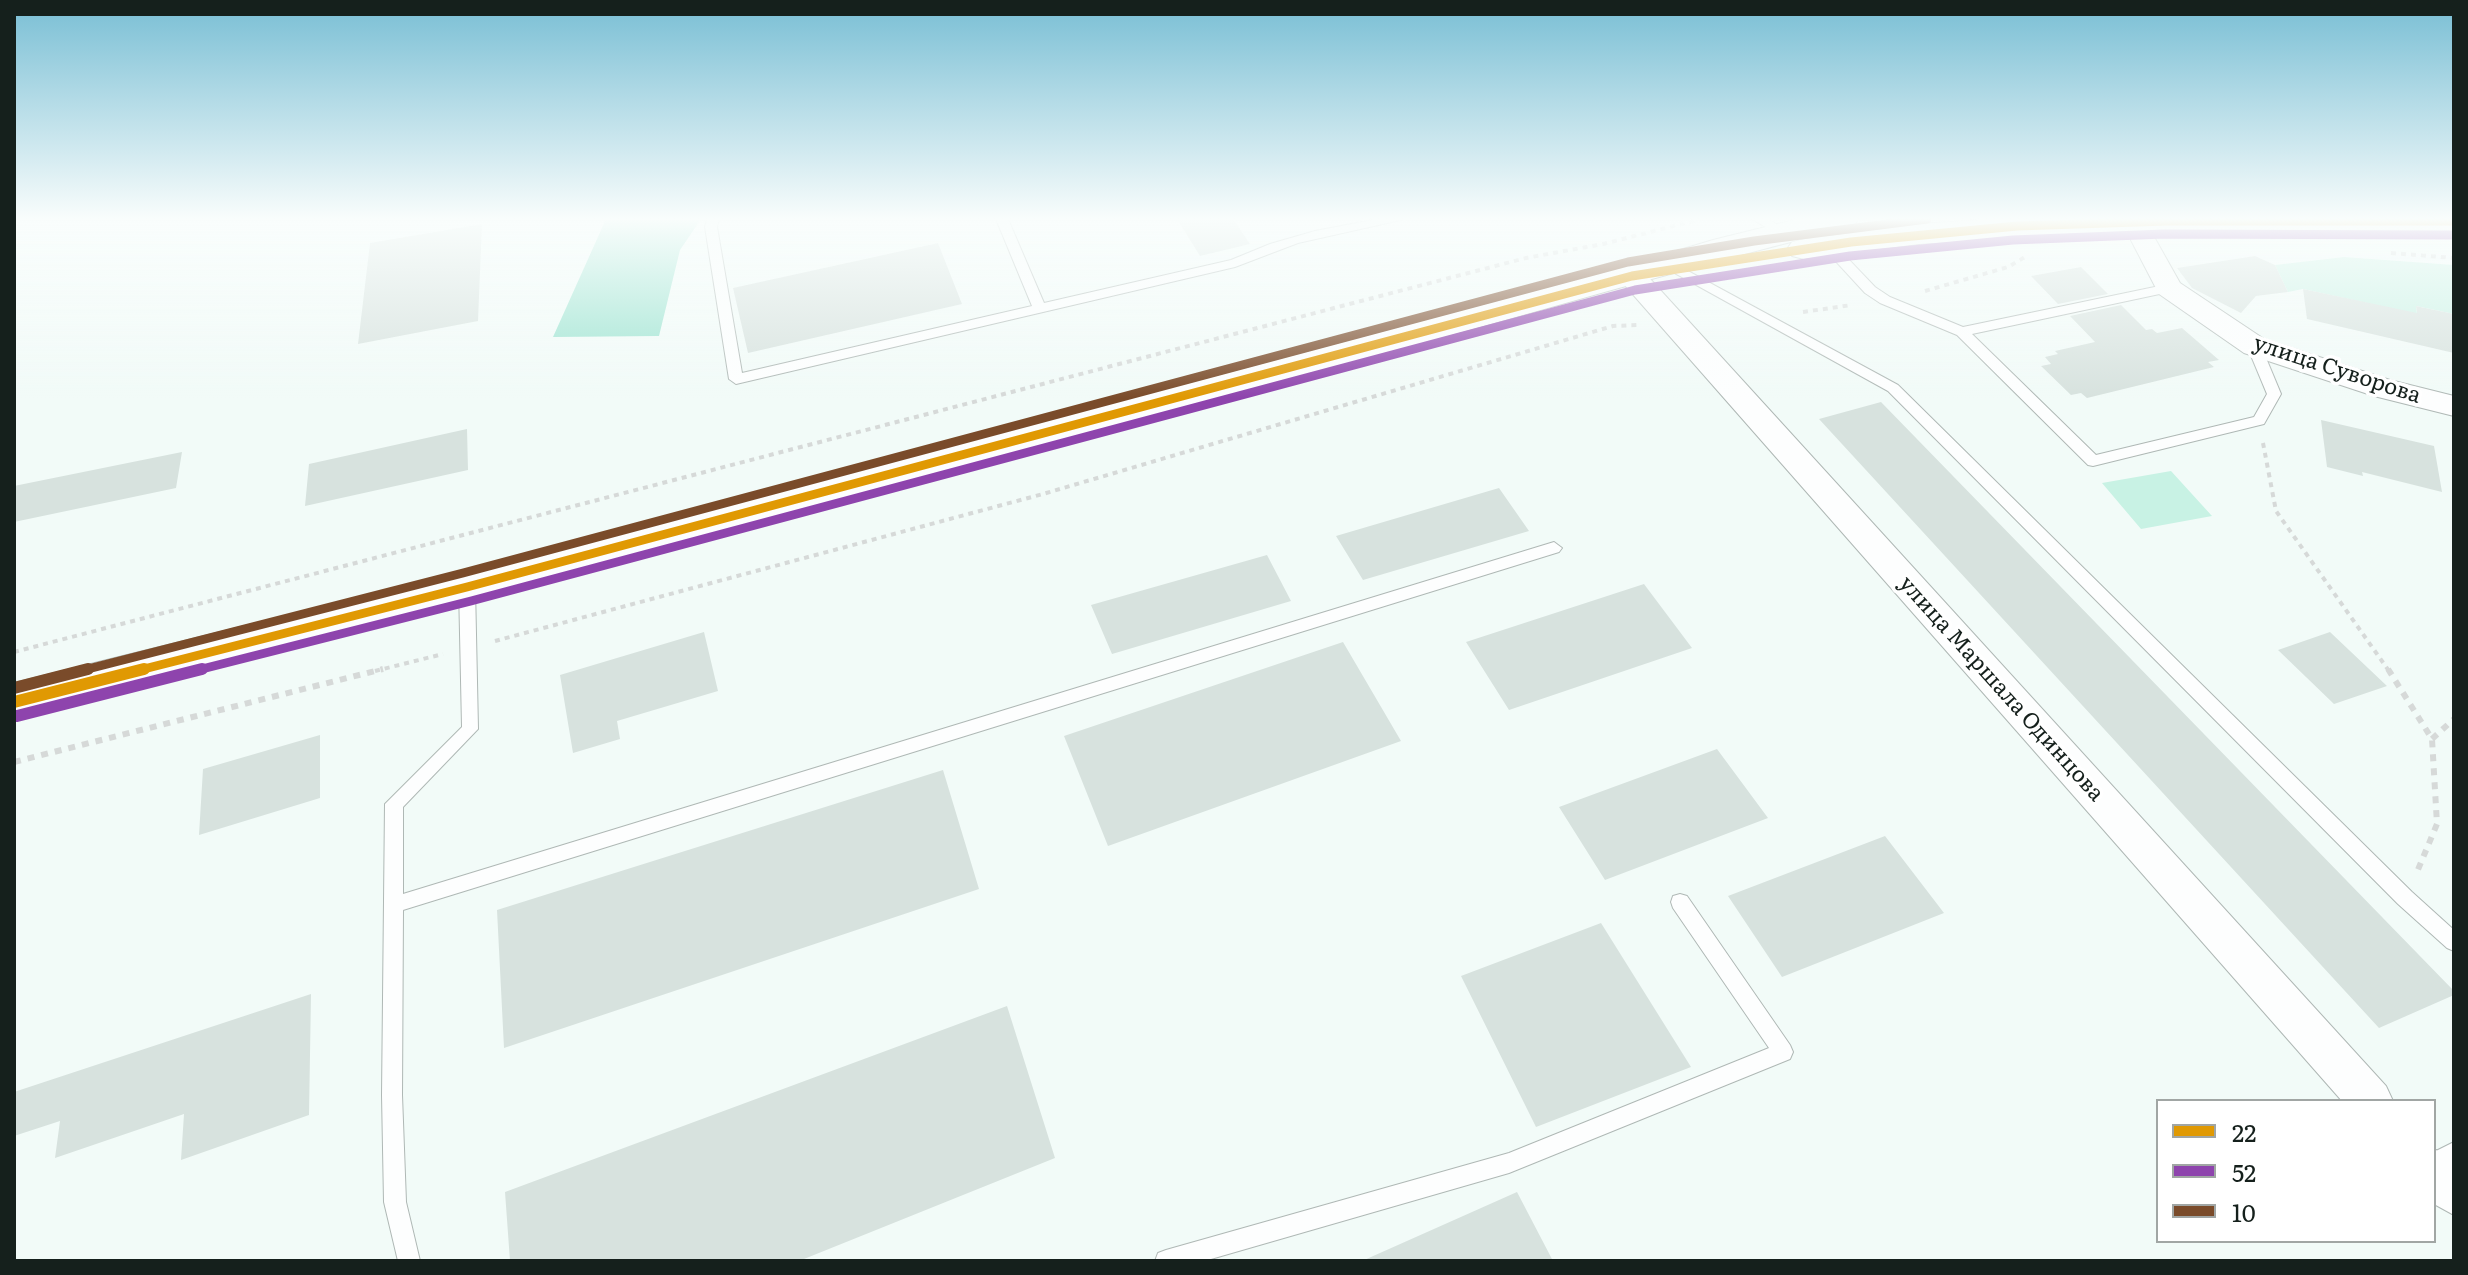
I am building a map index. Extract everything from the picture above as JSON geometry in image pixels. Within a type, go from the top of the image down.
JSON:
[{"type":"main road","points":[[14,702],[467,587],[1623,278]]},
{"type":"street","name":"улица Маршала Одинцова","points":[[1634,278],[2369,1099]]},
{"type":"street","name":"улица Суворова","points":[[2164,278],[2169,288],[2254,346],[2384,389],[2454,406]]},
{"type":"street","points":[[2436,1173],[2454,1193]]},
{"type":"lane","points":[[719,278],[736,379],[1171,278]]},
{"type":"lane","points":[[1027,278],[1040,310]]},
{"type":"lane","points":[[1693,278],[1893,388],[2405,898],[2454,942]]},
{"type":"lane","points":[[1856,278],[1885,300],[1962,332],[2093,461],[2259,421],[2274,394],[2254,346]]},
{"type":"lane","points":[[1962,332],[2169,288]]},
{"type":"lane","points":[[393,905],[1554,548]]},
{"type":"lane","points":[[409,1261],[395,1202],[394,804],[470,729],[467,587]]},
{"type":"lane","points":[[1166,1261],[1509,1163],[1783,1052],[1680,902]]},
{"type":"lane","points":[[2436,1162],[2454,1152]]},
{"type":"path","points":[[14,652],[1447,278]]},
{"type":"path","points":[[1762,318],[1885,300],[1965,278]]},
{"type":"path","points":[[14,762],[466,648],[1043,494],[1613,326],[1674,324]]},
{"type":"path","points":[[2259,421],[2276,511],[2380,657],[2432,739],[2437,824],[2405,898]]},
{"type":"path","points":[[2432,739],[2454,719]]},
{"type":"green space","points":[[579,278],[673,278],[659,336],[553,337]]},
{"type":"green space","points":[[2282,278],[2454,278],[2454,314],[2416,306],[2417,314],[2303,289],[2288,292]]},
{"type":"green space","points":[[2171,471],[2212,516],[2141,529],[2102,483]]},
{"type":"building","points":[[366,278],[480,278],[478,321],[358,344]]},
{"type":"building","points":[[776,278],[952,278],[962,304],[748,353],[733,288]]},
{"type":"building","points":[[2033,278],[2092,278],[2108,294],[2058,304]]},
{"type":"building","points":[[2185,278],[2282,278],[2288,292],[2256,296],[2241,313],[2192,288]]},
{"type":"building","points":[[2303,289],[2417,313],[2416,306],[2454,314],[2454,353],[2307,319]]},
{"type":"building","points":[[2121,305],[2146,330],[2152,329],[2157,333],[2182,328],[2219,360],[2208,362],[2214,367],[2087,398],[2081,393],[2071,395],[2041,366],[2051,364],[2045,357],[2058,354],[2055,351],[2095,342],[2070,316]]},
{"type":"building","points":[[1881,402],[2454,991],[2454,995],[2379,1028],[1819,419]]},
{"type":"building","points":[[2321,420],[2434,446],[2442,492],[2362,472],[2363,476],[2327,467]]},
{"type":"building","points":[[467,429],[468,470],[305,506],[309,464]]},
{"type":"building","points":[[182,452],[176,488],[14,522],[14,486]]},
{"type":"building","points":[[1499,488],[1529,531],[1363,580],[1336,536]]},
{"type":"building","points":[[1267,555],[1291,601],[1112,654],[1091,605]]},
{"type":"building","points":[[1644,584],[1692,648],[1509,710],[1466,642]]},
{"type":"building","points":[[704,632],[718,691],[617,721],[620,739],[573,753],[560,675]]},
{"type":"building","points":[[2330,632],[2387,686],[2334,704],[2278,650]]},
{"type":"building","points":[[1343,642],[1401,741],[1108,846],[1064,736]]},
{"type":"building","points":[[320,735],[320,798],[199,835],[203,769]]},
{"type":"building","points":[[1717,749],[1768,818],[1605,880],[1559,807]]},
{"type":"building","points":[[943,770],[979,889],[504,1048],[497,910]]},
{"type":"building","points":[[1885,836],[1944,913],[1782,977],[1728,896]]},
{"type":"building","points":[[1601,923],[1691,1067],[1536,1127],[1461,976]]},
{"type":"building","points":[[311,994],[309,1115],[181,1160],[184,1114],[55,1158],[60,1121],[14,1136],[14,1092]]},
{"type":"building","points":[[1007,1006],[1055,1158],[799,1261],[510,1261],[505,1192]]},
{"type":"building","points":[[1517,1192],[1553,1261],[1362,1261]]},
{"type":"transit line","name":"10","points":[[14,688],[463,573],[1566,278]]},
{"type":"transit line","name":"22","points":[[14,702],[467,587],[1623,278]]},
{"type":"transit line","name":"52","points":[[17,716],[471,601],[1635,290],[1700,278]]}]
